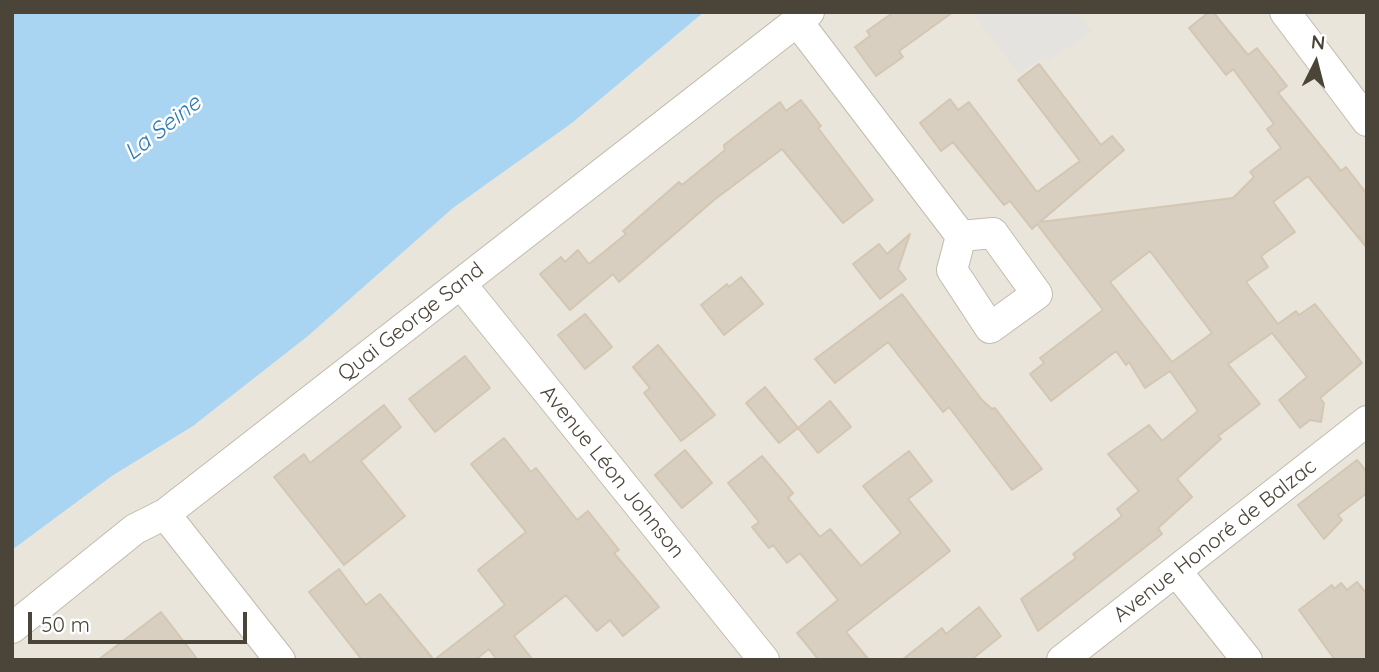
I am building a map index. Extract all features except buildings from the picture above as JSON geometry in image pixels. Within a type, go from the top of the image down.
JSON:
[{"type":"street","points":[[1285,12],[1367,121]]},
{"type":"street","points":[[803,17],[961,236]]},
{"type":"street","name":"Quai George Sand","points":[[12,628],[135,529],[165,514],[803,17]]},
{"type":"street","name":"Avenue Léon Johnson","points":[[461,284],[764,660]]},
{"type":"street","name":"Avenue Honoré de Balzac","points":[[1062,660],[1367,421]]},
{"type":"street","points":[[165,514],[280,660]]},
{"type":"street","points":[[1177,572],[1247,660]]},
{"type":"shaded area","points":[[704,12],[1367,12],[1367,660],[12,660],[12,550],[112,476],[193,426],[308,336],[453,208],[572,123]]},
{"type":"shaded area","points":[[971,12],[1078,12],[1092,32],[1048,61],[1044,57],[1019,73]]},
{"type":"water","name":"La Seine","points":[[12,12],[704,12],[572,123],[453,208],[308,336],[193,426],[112,476],[12,550]]}]
